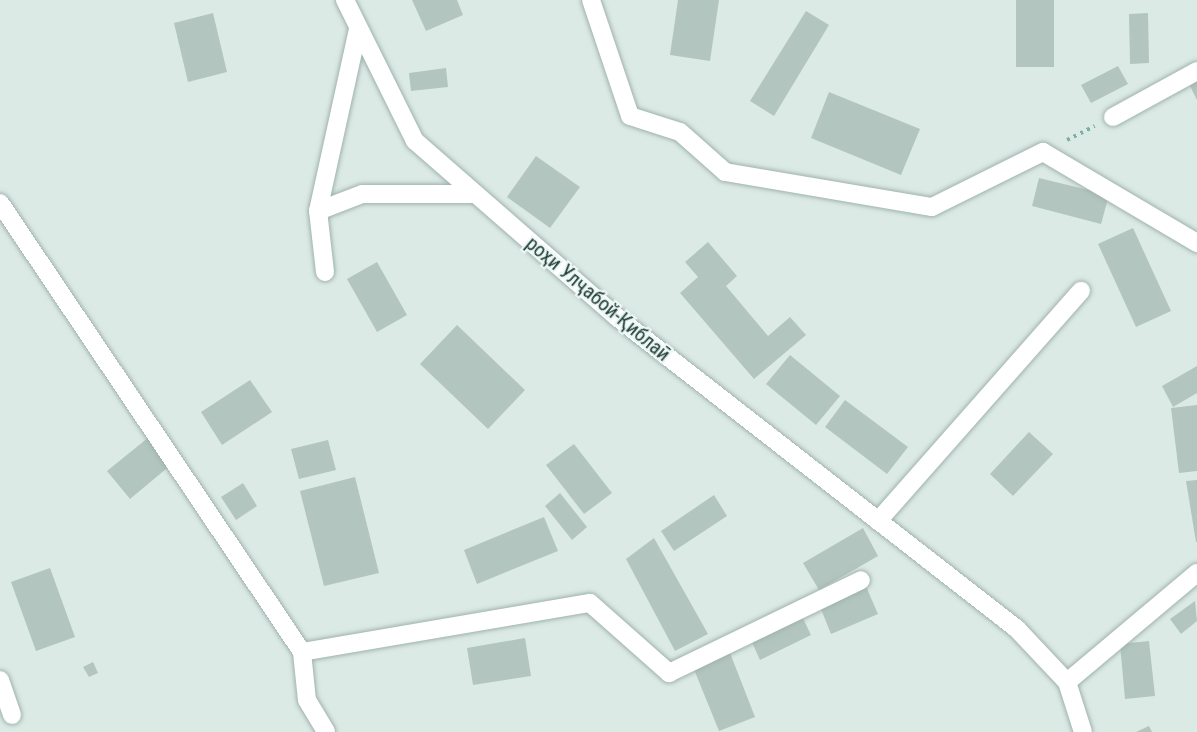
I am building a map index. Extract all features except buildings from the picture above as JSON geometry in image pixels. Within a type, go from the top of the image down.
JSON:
[{"type":"street","name":"роҳи Улҷабой-Қиблаӣ","points":[[345,0],[415,141],[473,194],[618,318],[1017,629],[1067,682]]},
{"type":"street","points":[[591,0],[630,116],[680,132],[725,172],[932,207],[1043,152],[1197,243]]},
{"type":"street","points":[[325,272],[318,211],[358,29]]},
{"type":"street","points":[[1113,117],[1197,71]]},
{"type":"street","points":[[318,211],[362,194],[473,194]]},
{"type":"street","points":[[0,203],[302,652],[307,700],[326,732]]},
{"type":"street","points":[[878,521],[1081,291]]},
{"type":"street","points":[[1083,732],[1067,682],[1197,573]]},
{"type":"street","points":[[302,652],[590,603],[669,673],[861,580]]},
{"type":"street","points":[[0,680],[12,716]]}]
